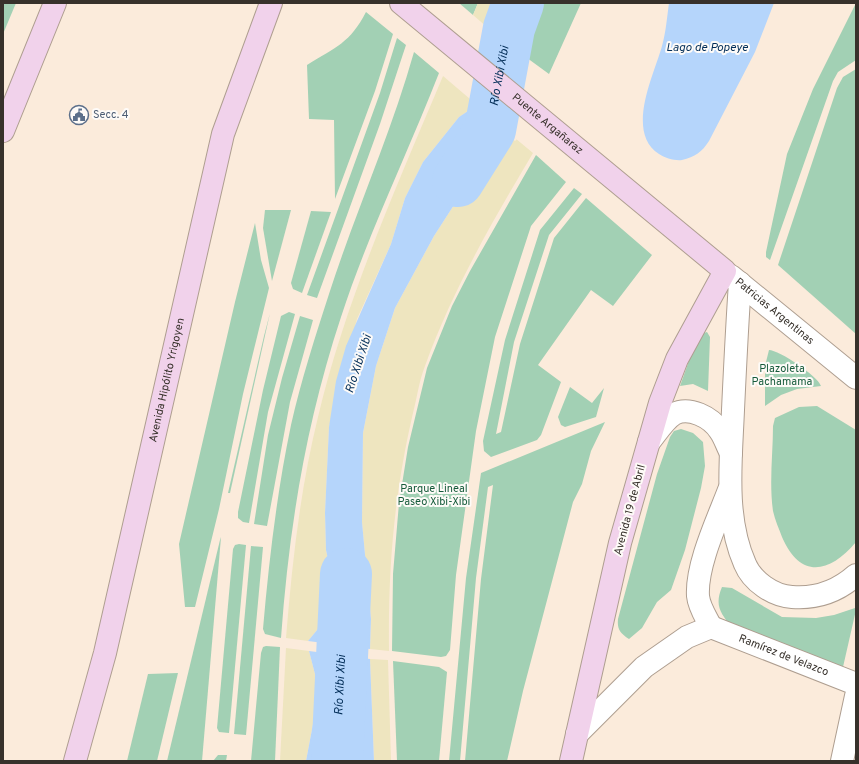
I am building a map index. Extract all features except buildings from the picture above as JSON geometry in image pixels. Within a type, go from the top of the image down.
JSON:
[{"type":"main road","points":[[3,131],[55,3]]},
{"type":"main road","name":"Avenida Hipólito Yrigoyen","points":[[75,761],[105,653],[224,134],[271,3]]},
{"type":"main road","name":"Puente Argañaraz","points":[[401,3],[693,246]]},
{"type":"main road","name":"Patricias Argentinas","points":[[693,246],[732,277]]},
{"type":"main road","name":"Avenida 19 de Abril","points":[[571,761],[620,543],[660,403],[677,359],[732,277]]},
{"type":"street","name":"Patricias Argentinas","points":[[732,277],[856,378]]},
{"type":"street","points":[[732,277],[730,485],[735,528],[745,565],[760,584],[772,592],[787,597],[802,598],[832,592],[845,585],[856,575]]},
{"type":"street","points":[[648,442],[672,415],[684,410],[698,414],[717,427],[731,454]]},
{"type":"street","points":[[577,734],[644,666],[687,637],[711,627],[703,612],[698,596],[699,574],[730,485]]},
{"type":"street","name":"Ramírez de Velazco","points":[[711,627],[856,684]]},
{"type":"street","points":[[842,761],[856,696]]},
{"type":"green space","points":[[3,3],[16,3],[3,34]]},
{"type":"green space","points":[[459,3],[478,3],[473,15]]},
{"type":"green space","points":[[540,3],[581,3],[549,74],[523,55],[536,23]]},
{"type":"green space","points":[[856,3],[856,60],[838,72],[833,81],[770,260],[766,257],[766,252],[787,154],[813,89]]},
{"type":"green space","points":[[366,12],[393,34],[375,91],[335,199],[334,120],[309,119],[307,65],[348,38]]},
{"type":"green space","points":[[397,38],[406,45],[380,124],[317,298],[307,295],[380,93]]},
{"type":"green space","points":[[414,52],[439,73],[363,255],[341,317],[318,396],[294,516],[284,597],[281,638],[265,634],[263,629],[274,526],[291,425],[313,343],[329,294],[395,113]]},
{"type":"green space","points":[[856,69],[856,334],[778,265],[837,88],[843,77]]},
{"type":"green space","name":"Parque Lineal Paseo Xibi-Xibi","points":[[536,155],[566,182],[531,226],[495,337],[476,431],[456,575],[450,650],[446,656],[441,657],[392,651],[393,574],[399,503],[408,447],[427,368],[452,306],[470,271]]},
{"type":"green space","points":[[574,188],[582,194],[549,235],[514,342],[496,434],[501,432],[520,344],[554,238],[586,198],[652,255],[613,306],[591,290],[538,365],[561,382],[541,435],[537,440],[491,457],[484,451],[483,441],[505,340],[540,230]]},
{"type":"green space","points":[[265,210],[291,210],[272,281],[263,228]]},
{"type":"green space","points":[[311,211],[331,212],[302,293],[293,289],[291,283]]},
{"type":"green space","points":[[255,223],[261,260],[269,288],[243,394],[219,509],[195,607],[185,607],[179,544],[235,302]]},
{"type":"green space","points":[[289,312],[295,314],[268,412],[249,523],[243,522],[238,518],[238,512],[263,390],[281,316]]},
{"type":"green space","points":[[270,313],[230,493],[228,493],[264,336]]},
{"type":"green space","points":[[300,316],[313,320],[290,402],[267,526],[254,524],[268,435],[282,378]]},
{"type":"green space","points":[[707,332],[710,337],[708,391],[693,384],[680,386],[696,341],[701,334]]},
{"type":"green space","name":"Plazoleta Pachamama","points":[[769,350],[781,354],[798,364],[813,376],[821,386],[797,389],[781,395],[765,406],[765,366]]},
{"type":"green space","points":[[570,387],[592,403],[604,388],[596,417],[565,427],[561,425],[558,417]]},
{"type":"green space","points":[[817,406],[856,430],[856,542],[836,561],[825,566],[816,567],[806,565],[797,560],[789,551],[782,537],[773,511],[771,479],[773,426],[775,418],[799,407]]},
{"type":"green space","name":"Parque Lineal Paseo Xibi-Xibi","points":[[605,422],[591,451],[582,484],[573,502],[523,691],[507,761],[465,761],[481,579],[493,485],[488,487],[476,578],[460,761],[449,761],[466,578],[481,473]]},
{"type":"green space","points":[[681,429],[693,433],[703,442],[705,466],[701,488],[685,550],[671,590],[657,602],[642,628],[629,639],[623,635],[620,630],[618,626],[618,619],[657,474],[670,437],[674,431]]},
{"type":"green space","points":[[221,537],[202,761],[167,761],[220,540]]},
{"type":"green space","points":[[235,545],[246,545],[229,733],[219,732],[217,728],[233,549]]},
{"type":"green space","points":[[251,546],[263,547],[246,735],[234,734]]},
{"type":"green space","points":[[722,587],[732,588],[782,617],[816,618],[834,615],[855,608],[856,610],[843,667],[732,628],[720,609],[719,599]]},
{"type":"green space","points":[[263,647],[280,647],[275,761],[251,761],[261,653]]},
{"type":"green space","points":[[393,661],[439,667],[447,672],[439,761],[397,761]]},
{"type":"green space","points":[[178,673],[157,761],[127,761],[148,674]]},
{"type":"green space","points":[[218,755],[227,755],[226,761],[213,761]]},
{"type":"sand","points":[[478,3],[501,3],[495,34],[473,15]]},
{"type":"sand","points":[[443,76],[477,105],[459,117],[423,162],[405,198],[391,244],[357,319],[329,427],[325,513],[326,550],[331,573],[330,600],[322,624],[308,641],[286,638],[294,555],[306,472],[329,373],[357,287],[373,244]]},
{"type":"sand","points":[[515,138],[533,153],[488,231],[460,284],[436,338],[421,378],[406,443],[397,502],[391,560],[389,651],[370,649],[371,619],[362,522],[363,433],[376,366],[395,308],[434,236],[463,191]]},
{"type":"sand","points":[[286,648],[309,651],[316,678],[317,703],[306,761],[280,761]]},
{"type":"sand","points":[[370,659],[388,660],[391,761],[374,761]]},
{"type":"water","points":[[501,3],[540,3],[536,23],[523,55],[495,34]]},
{"type":"water","name":"Lago de Popeye","points":[[669,3],[774,3],[755,52],[709,141],[698,154],[682,160],[670,159],[659,154],[649,144],[644,132],[643,118],[645,103],[663,41]]},
{"type":"water","points":[[477,105],[515,138],[463,191],[434,236],[395,308],[376,366],[363,433],[362,522],[371,619],[370,649],[308,641],[322,624],[330,600],[331,573],[326,550],[325,513],[329,427],[336,381],[346,346],[391,244],[405,198],[423,162],[459,117]]},
{"type":"water","points":[[309,651],[370,659],[374,761],[306,761],[317,703],[316,678]]},
{"type":"pier","points":[[477,103],[517,137],[517,139],[515,141],[474,105]]},
{"type":"waterway","name":"Río Xibi Xibi","points":[[458,181],[490,130],[509,28],[518,3]]},
{"type":"waterway","name":"Río Xibi Xibi","points":[[337,761],[346,574]]},
{"type":"place","name":"Secc. 4","points":[[79,115]]}]
